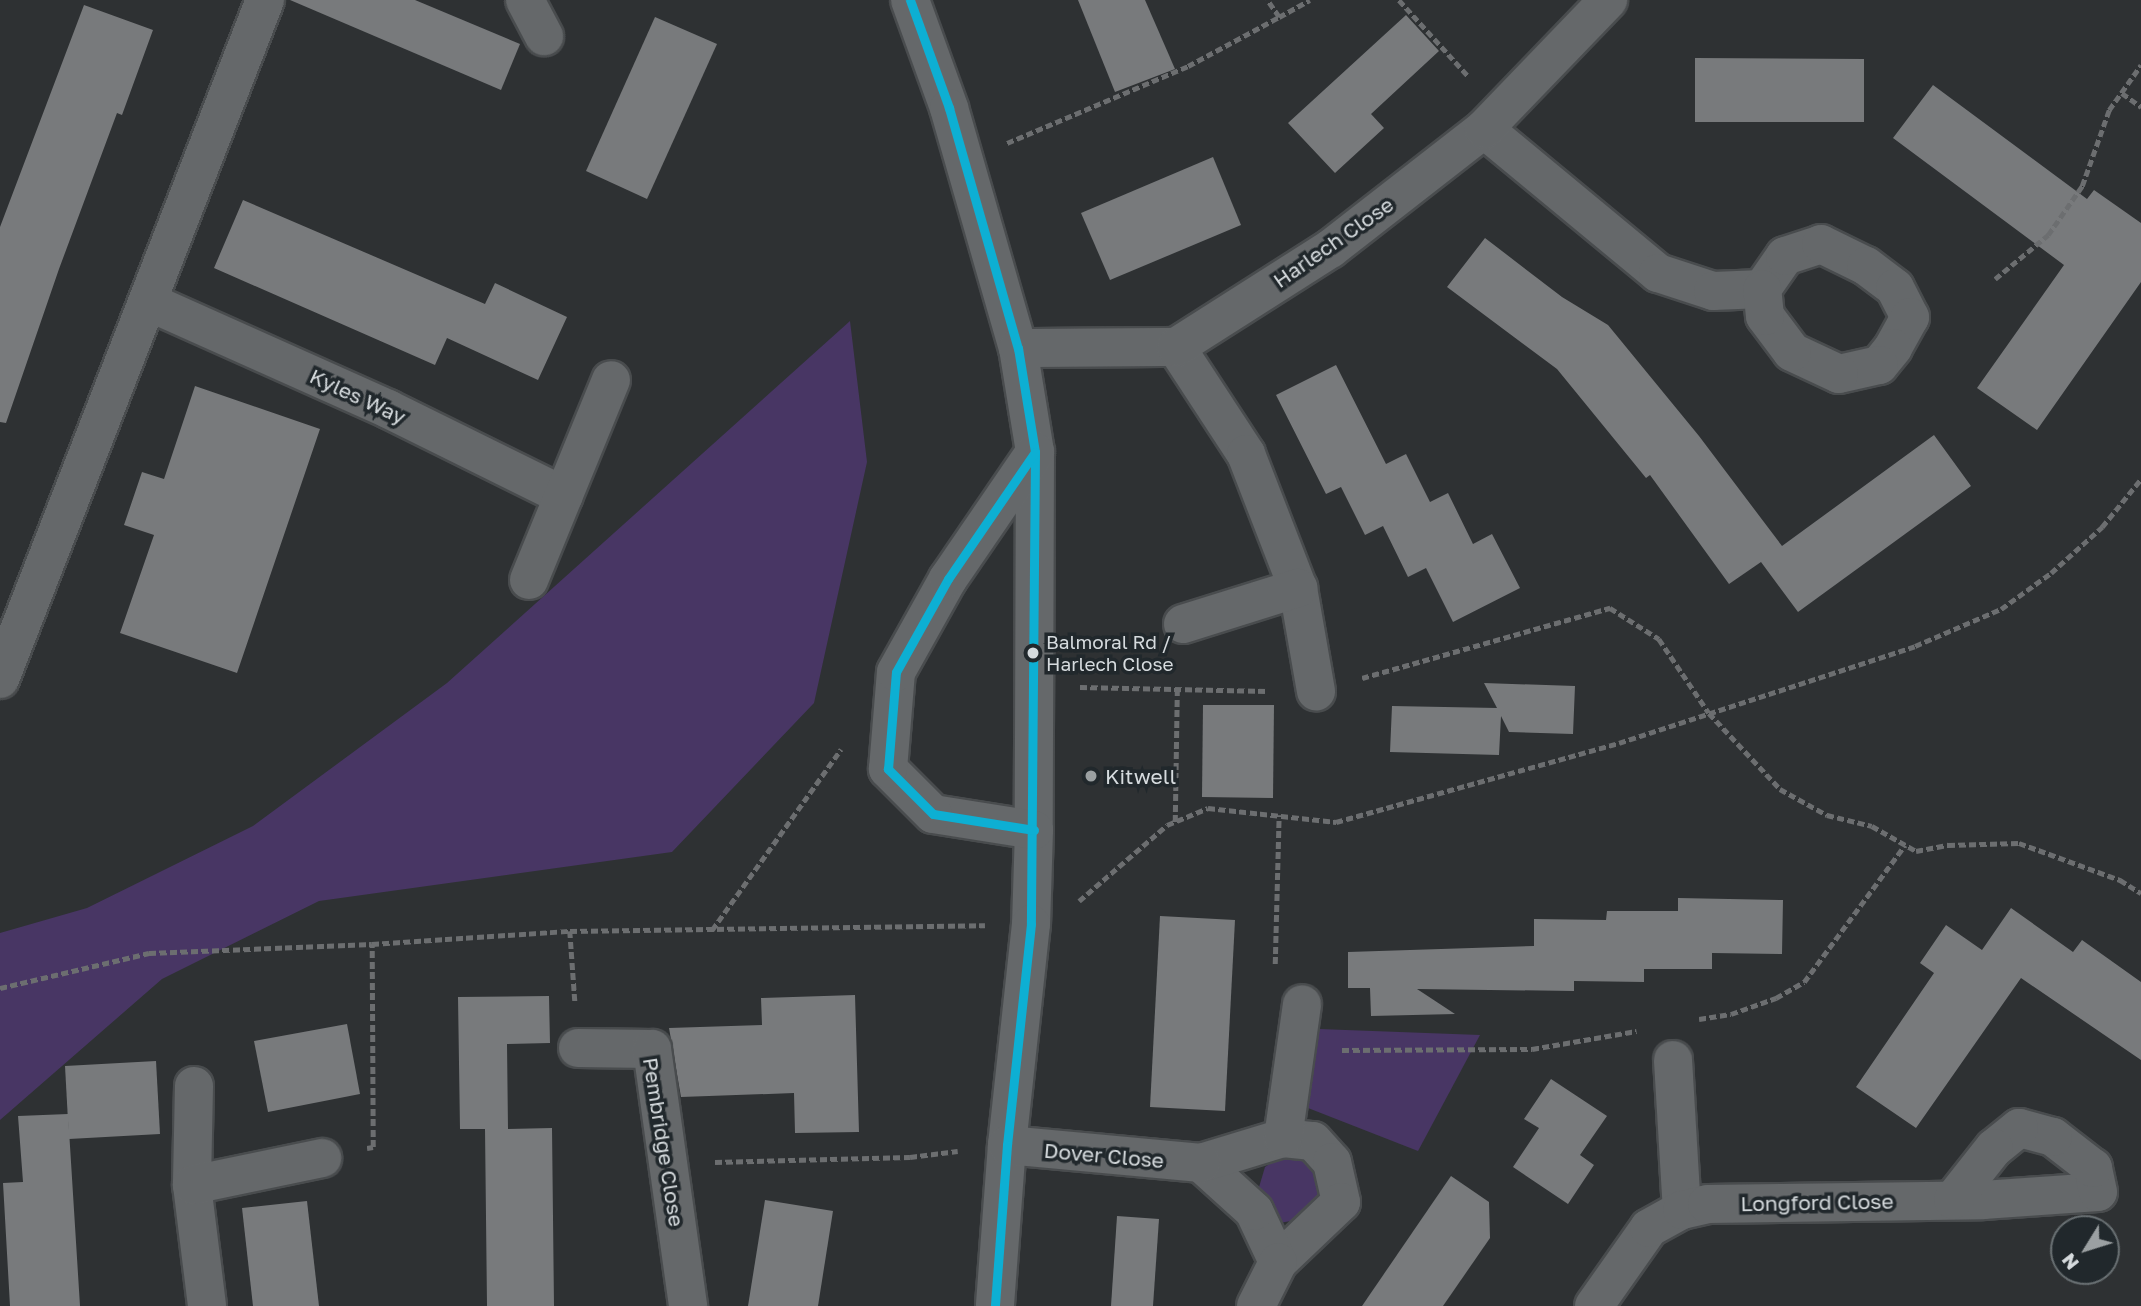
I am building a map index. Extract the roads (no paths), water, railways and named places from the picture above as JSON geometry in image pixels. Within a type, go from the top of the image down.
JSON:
[{"type":"street","points":[[0,679],[265,0]]},
{"type":"street","points":[[525,0],[544,36]]},
{"type":"street","points":[[910,0],[949,108],[1018,348],[1034,453],[1034,830],[1031,923],[1007,1145],[995,1306]]},
{"type":"street","name":"Harlech Close","points":[[1176,347],[1330,249],[1491,122],[1608,0]]},
{"type":"street","points":[[1491,122],[1658,273],[1713,291],[1762,289]]},
{"type":"street","name":"Kyles Way","points":[[149,302],[388,408],[564,496]]},
{"type":"street","points":[[1018,348],[1069,345],[1176,347],[1246,454],[1298,588],[1316,691]]},
{"type":"street","points":[[528,580],[611,380]]},
{"type":"street","points":[[1034,453],[948,579],[895,672],[888,769],[933,814],[1034,830]]},
{"type":"street","points":[[1183,624],[1298,588]]},
{"type":"street","points":[[1283,1138],[1302,1004]]},
{"type":"street","name":"Pembridge Close","points":[[578,1048],[652,1049],[688,1306]]},
{"type":"street","points":[[1673,1060],[1682,1210]]},
{"type":"street","points":[[194,1086],[192,1185],[207,1306]]},
{"type":"street","name":"Dover Close","points":[[1007,1145],[1201,1163],[1283,1138],[1313,1140],[1332,1162],[1341,1202],[1278,1262],[1256,1306]]},
{"type":"street","points":[[192,1185],[322,1158]]},
{"type":"street","points":[[1201,1163],[1254,1211],[1278,1262]]},
{"type":"street","name":"Longford Close","points":[[1594,1306],[1649,1228],[1682,1210],[1706,1204],[1953,1200]]},
{"type":"place","name":"Balmoral Rd / Harlech Close","points":[[1033,653]]},
{"type":"place","name":"Kitwell","points":[[1091,776]]}]
